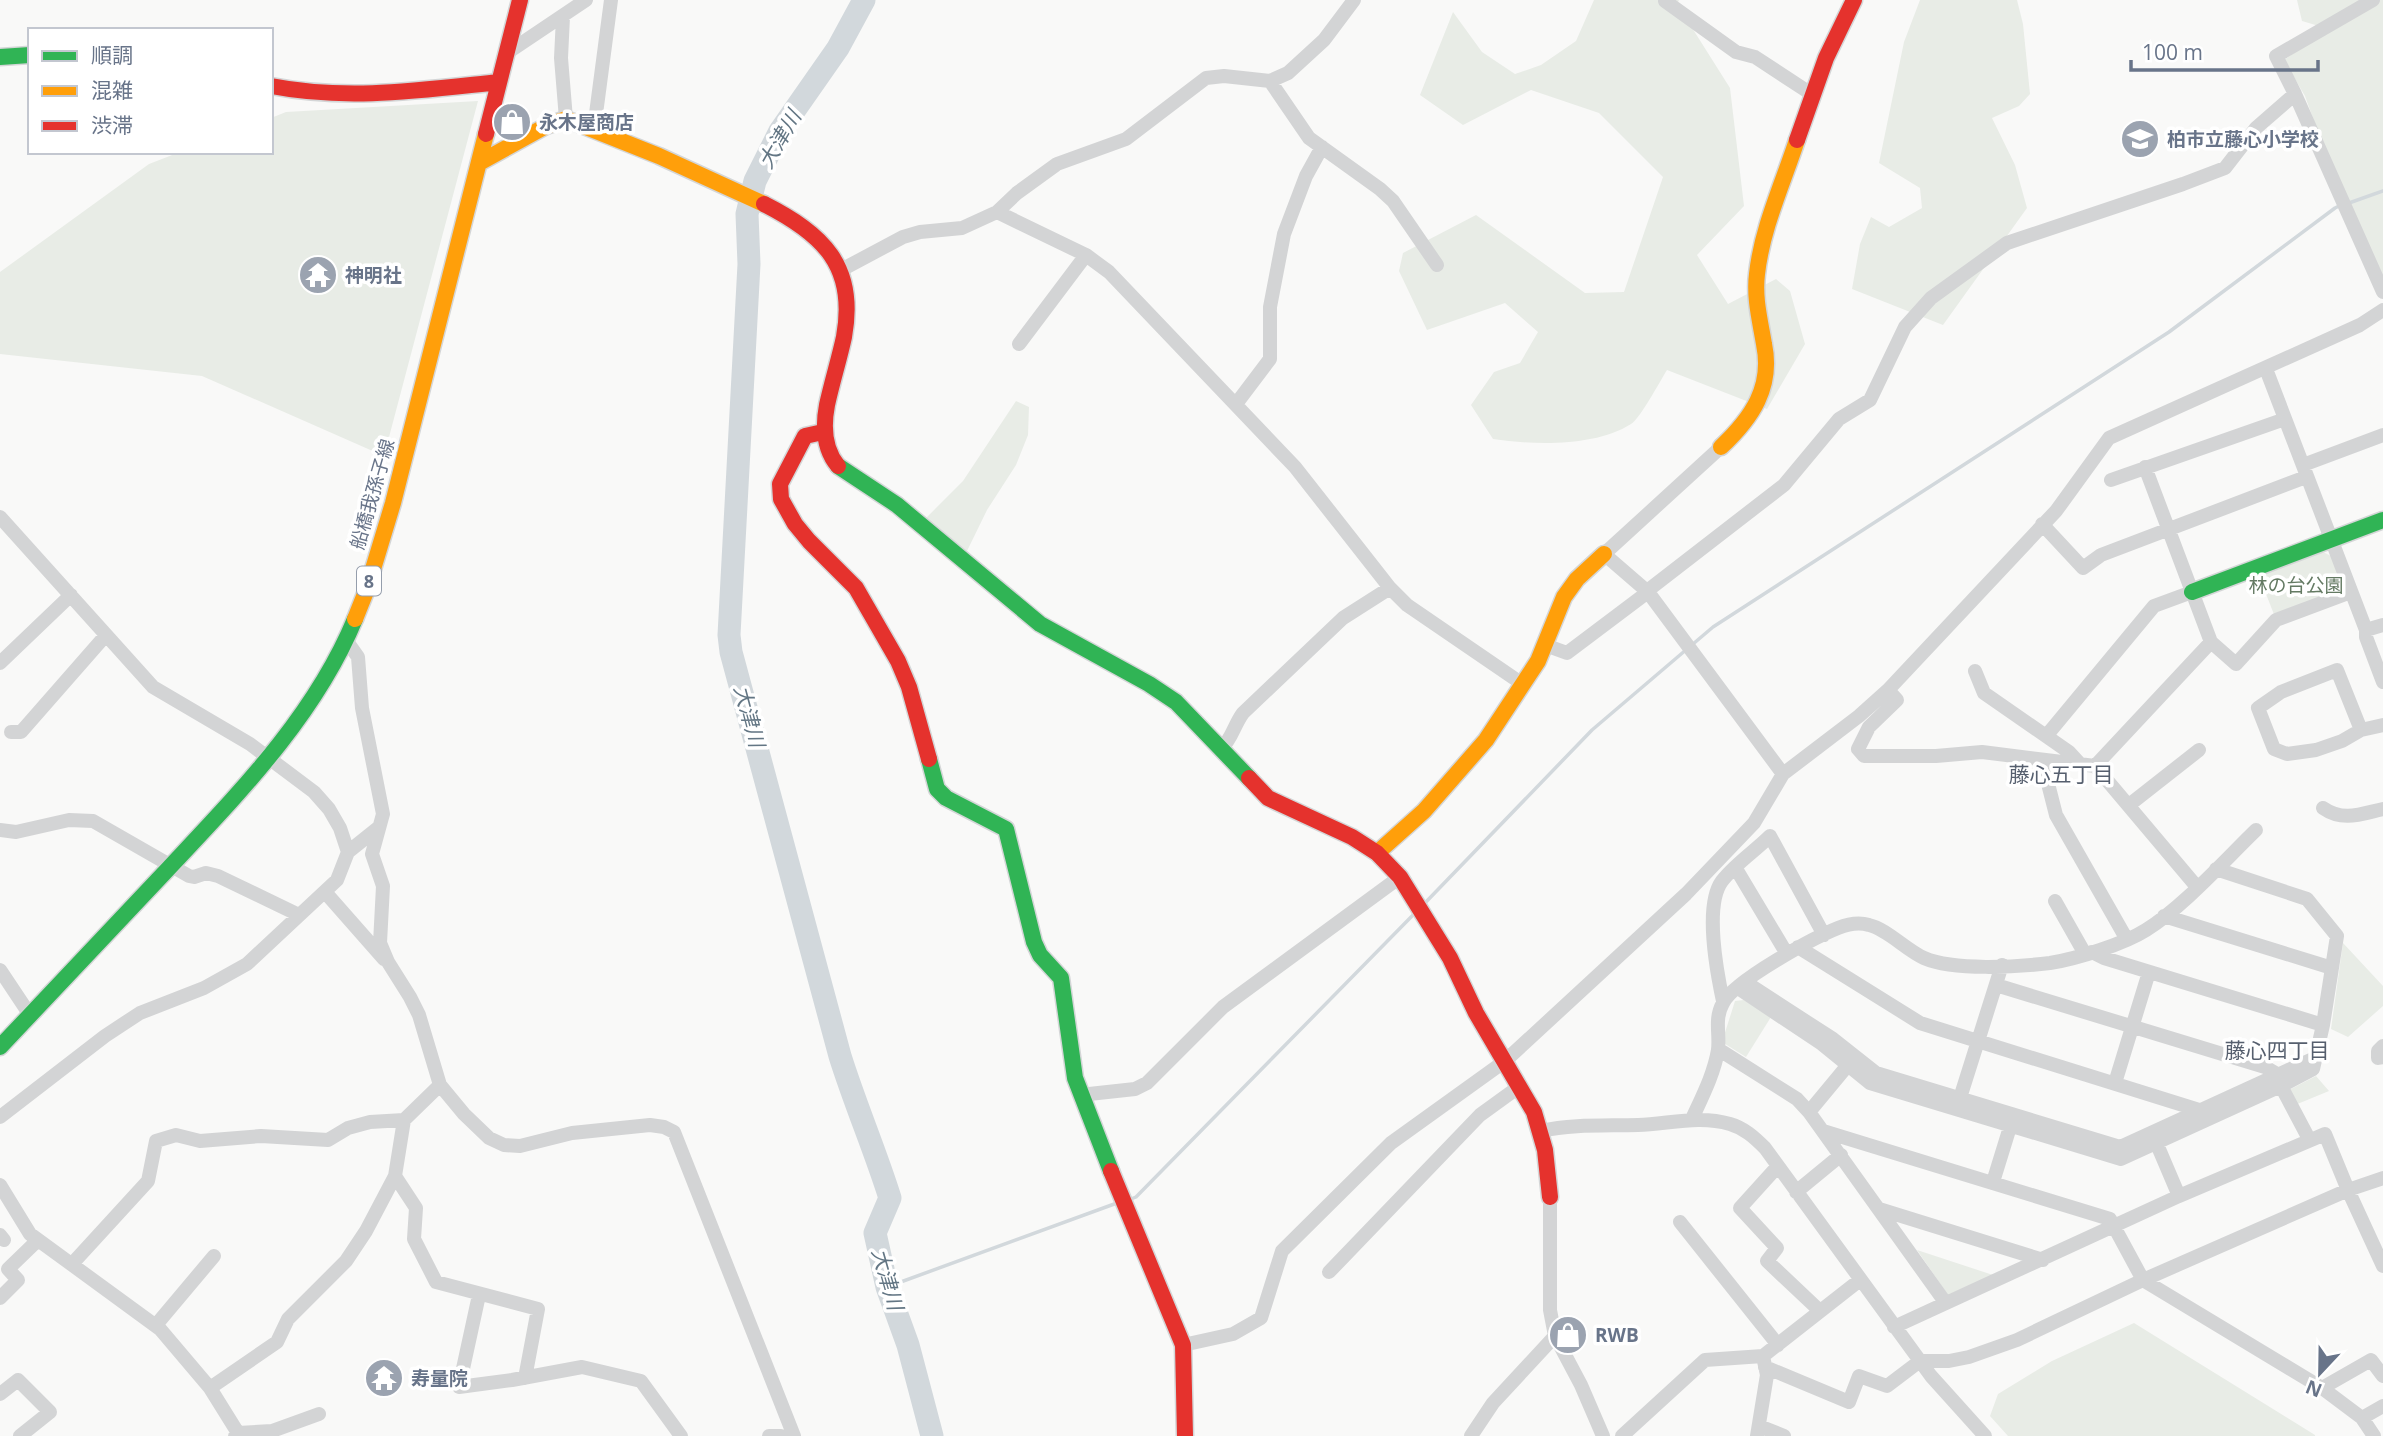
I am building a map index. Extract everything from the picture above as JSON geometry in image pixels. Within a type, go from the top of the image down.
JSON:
[{"type":"street","name":"船橋我孫子線","points":[[0,1047],[270,757],[316,694],[346,640],[367,589],[393,503],[520,0]]},
{"type":"street","points":[[507,53],[586,0]]},
{"type":"street","points":[[594,129],[611,0]]},
{"type":"street","points":[[841,270],[903,237],[920,232],[962,228],[997,212],[1017,193],[1057,164],[1126,139],[1206,78],[1224,76],[1270,81],[1288,73],[1324,40],[1354,0]]},
{"type":"street","points":[[1377,853],[1422,815],[1456,779],[1524,685],[1545,645],[1563,597],[1573,584],[1753,414],[1764,392],[1767,377],[1766,349],[1757,312],[1757,275],[1763,248],[1812,94],[1837,29],[1854,0]]},
{"type":"street","points":[[2373,0],[2276,56],[2383,292]]},
{"type":"street","points":[[1665,1],[1736,52],[1755,57],[1812,94]]},
{"type":"street","points":[[563,17],[561,58],[566,119]]},
{"type":"street","points":[[0,57],[28,55]]},
{"type":"street","points":[[1270,81],[1309,138],[1393,201],[1437,265]]},
{"type":"street","points":[[273,87],[289,91],[348,95],[408,92],[499,82]]},
{"type":"street","points":[[1545,645],[1567,653],[1784,485],[1839,419],[1870,400],[1905,327],[1931,298],[2007,243],[2171,189],[2225,168],[2256,128],[2295,94]]},
{"type":"street","points":[[479,163],[546,126],[566,119],[685,167],[794,221],[818,239],[832,254],[841,270],[848,301],[845,338],[823,432],[827,449],[834,461],[847,474],[877,490],[897,505],[1040,624],[1149,684],[1176,702],[1268,798],[1343,832],[1377,853],[1400,877],[1450,958],[1476,1013],[1534,1112],[1541,1131],[1550,1197],[1550,1310],[1555,1336],[1581,1385],[1603,1436]]},
{"type":"street","points":[[1236,404],[1270,359],[1270,307],[1284,234],[1306,176],[1322,148]]},
{"type":"street","points":[[997,212],[1086,255],[1109,272],[1295,467],[1390,588],[1407,605],[1524,685]]},
{"type":"street","points":[[1019,344],[1086,255]]},
{"type":"street","points":[[1183,1345],[1233,1335],[1261,1318],[1282,1251],[1391,1143],[1505,1061],[1696,884],[1754,823],[1783,774],[1859,716],[1888,690],[2056,511],[2109,438],[2266,369],[2360,325],[2383,310]]},
{"type":"street","points":[[2266,369],[2383,682]]},
{"type":"street","points":[[2111,480],[2285,419]]},
{"type":"street","points":[[823,432],[805,436],[780,484],[781,499],[795,524],[809,541],[856,588],[898,661],[909,687],[937,789],[946,798],[1006,830],[1034,942],[1040,955],[1061,978],[1080,1096],[1183,1345],[1185,1436]]},
{"type":"street","points":[[2042,524],[2083,568],[2101,555],[2169,530],[2383,435]]},
{"type":"street","points":[[2145,467],[2211,642],[2236,664],[2276,620],[2351,592]]},
{"type":"street","points":[[0,517],[153,687],[270,757],[314,792],[329,809],[340,828],[348,852]]},
{"type":"street","points":[[2047,735],[2154,606],[2383,520]]},
{"type":"street","points":[[1604,554],[1648,591],[1783,774]]},
{"type":"street","points":[[1221,749],[1230,740],[1236,722],[1243,713],[1342,618],[1390,588]]},
{"type":"street","points":[[0,663],[71,596]]},
{"type":"street","points":[[2366,631],[2383,625]]},
{"type":"street","points":[[11,732],[21,732],[106,635]]},
{"type":"street","points":[[346,640],[358,657],[362,708],[383,814],[372,854],[383,886],[380,943],[419,1015],[440,1085],[489,1138],[504,1145],[520,1146],[572,1133],[650,1125],[674,1132],[794,1436]]},
{"type":"street","points":[[2088,766],[2211,642]]},
{"type":"street","points":[[2361,730],[2337,670],[2281,692],[2258,708],[2274,749],[2287,754],[2316,750],[2342,741],[2361,730],[2383,726]]},
{"type":"street","points":[[1975,671],[1984,693],[2088,766],[2129,805],[2197,887]]},
{"type":"street","points":[[1888,690],[1897,700],[1869,727],[1858,749],[1864,756],[1982,752],[2088,766]]},
{"type":"street","points":[[2129,805],[2199,750]]},
{"type":"street","points":[[2042,760],[2056,815],[2126,938]]},
{"type":"street","points":[[2323,808],[2342,817],[2383,809]]},
{"type":"street","points":[[0,830],[16,832],[69,820],[93,821],[194,877],[206,873],[218,876],[299,915]]},
{"type":"street","points":[[0,1117],[105,1036],[140,1013],[215,983],[247,964],[337,880],[348,852],[378,828]]},
{"type":"street","points":[[1723,1001],[1741,985],[1793,951],[1839,927],[1854,923],[1871,925],[1924,958],[1956,966],[2051,962],[2089,953],[2144,931],[2197,887],[2256,830]]},
{"type":"street","points":[[1692,1119],[1709,1083],[1718,1049],[1717,1020],[1723,1001],[1716,967],[1714,907],[1717,889],[1735,867],[1770,836],[1824,935]]},
{"type":"street","points":[[1735,867],[1793,951],[1920,1023],[2199,1110]]},
{"type":"street","points":[[1741,985],[1833,1039],[1876,1073],[2120,1147],[2199,1110],[2313,1069],[2337,936],[2307,900],[2216,869]]},
{"type":"street","points":[[1080,1096],[1135,1089],[1147,1083],[1223,1007],[1400,877]]},
{"type":"street","points":[[325,892],[366,941],[388,962]]},
{"type":"street","points":[[2055,901],[2089,953],[2323,1025]]},
{"type":"street","points":[[2164,916],[2332,968]]},
{"type":"street","points":[[1960,1098],[2003,965]]},
{"type":"street","points":[[0,970],[30,1015]]},
{"type":"street","points":[[2115,1083],[2149,972]]},
{"type":"street","points":[[1741,985],[1870,1083],[2121,1159],[2279,1080]]},
{"type":"street","points":[[1996,985],[2265,1067],[2279,1080],[2309,1139]]},
{"type":"street","points":[[2383,1046],[2378,1051],[2378,1058],[2383,1057]]},
{"type":"street","points":[[1718,1049],[1797,1099],[1809,1112],[1945,1303]]},
{"type":"street","points":[[1809,1112],[1848,1065]]},
{"type":"street","points":[[210,1388],[277,1342],[288,1319],[346,1261],[396,1176],[404,1120],[440,1085]]},
{"type":"street","points":[[1329,1272],[1480,1115],[1520,1086]]},
{"type":"street","points":[[1541,1131],[1568,1126],[1640,1125],[1692,1119],[1729,1124],[1743,1129],[1765,1148],[1894,1327],[1948,1396],[1985,1436]]},
{"type":"street","points":[[72,1264],[149,1181],[156,1141],[176,1135],[200,1141],[261,1136],[328,1140],[348,1128],[370,1122],[404,1120]]},
{"type":"street","points":[[1993,1182],[2010,1127]]},
{"type":"street","points":[[1823,1131],[2110,1219],[2143,1280],[2322,1388],[2362,1418],[2374,1436]]},
{"type":"street","points":[[1894,1327],[2179,1196],[2325,1133],[2383,1266]]},
{"type":"street","points":[[2156,1142],[2179,1196]]},
{"type":"street","points":[[1796,1192],[1840,1156]]},
{"type":"street","points":[[1778,1166],[1740,1208],[1777,1248],[1767,1261],[1820,1311]]},
{"type":"street","points":[[396,1176],[416,1208],[414,1239],[436,1282],[538,1309],[524,1378]]},
{"type":"street","points":[[1622,1436],[1705,1360],[1764,1361],[1849,1402],[1859,1376],[1886,1386],[1920,1361],[1949,1361],[1969,1357],[2017,1340],[2143,1280],[2348,1190],[2383,1178]]},
{"type":"street","points":[[0,1185],[30,1234],[156,1325],[210,1388],[236,1435],[272,1431],[319,1415]]},
{"type":"street","points":[[1879,1209],[2043,1260]]},
{"type":"street","points":[[1680,1222],[1778,1345]]},
{"type":"street","points":[[0,1298],[18,1280],[4,1270],[38,1240]]},
{"type":"street","points":[[156,1325],[214,1256]]},
{"type":"street","points":[[1764,1361],[1778,1345],[1860,1280]]},
{"type":"street","points":[[479,1295],[459,1387],[582,1367],[640,1381],[681,1436]]},
{"type":"street","points":[[1471,1436],[1493,1403],[1555,1336]]},
{"type":"street","points":[[2322,1388],[2371,1360],[2383,1376]]},
{"type":"street","points":[[1764,1361],[1767,1375],[1758,1431],[1784,1436]]},
{"type":"street","points":[[0,1395],[18,1380],[50,1412],[20,1436]]},
{"type":"street","points":[[2362,1418],[2383,1406]]},
{"type":"street","points":[[769,1436],[780,1436]]},
{"type":"green space","points":[[1594,0],[1679,0],[1677,4],[1730,88],[1744,206],[1697,255],[1728,304],[1776,279],[1790,291],[1805,344],[1767,409],[1667,370],[1635,421],[1616,431],[1600,437],[1564,442],[1493,439],[1471,405],[1494,372],[1520,363],[1538,332],[1505,303],[1427,330],[1399,271],[1403,253],[1476,215],[1585,293],[1624,292],[1663,177],[1599,113],[1531,90],[1463,125],[1420,95],[1453,12],[1482,52],[1515,74],[1541,65],[1576,41]]},
{"type":"green space","points":[[1920,0],[2017,0],[2023,24],[2030,94],[2019,106],[1992,118],[2015,165],[2027,208],[1943,325],[1852,289],[1860,244],[1871,217],[1889,227],[1922,208],[1920,188],[1879,163],[1904,42]]},
{"type":"green space","points":[[2297,0],[2383,0],[2383,292],[2349,218],[2305,96],[2284,60],[2329,29],[2302,21]]},
{"type":"green space","points":[[478,101],[384,456],[202,376],[0,354],[0,272],[149,164],[175,154],[273,154],[273,117],[286,112]]},
{"type":"green space","points":[[1016,401],[1029,407],[1028,435],[1016,465],[987,510],[967,551],[925,519],[963,481]]},
{"type":"green space","name":"林の台公園","points":[[2323,552],[2331,556],[2344,589],[2275,617],[2259,576]]},
{"type":"green space","points":[[2343,943],[2383,986],[2383,1006],[2348,1037],[2331,1029]]},
{"type":"green space","points":[[1744,1000],[1771,1017],[1746,1057],[1722,1042],[1735,1001]]},
{"type":"green space","points":[[2316,1076],[2329,1091],[2295,1105],[2287,1091]]},
{"type":"green space","points":[[1917,1250],[1993,1275],[1948,1295]]},
{"type":"green space","points":[[2134,1323],[2315,1436],[2008,1436],[1990,1416],[1998,1394],[2052,1361]]},
{"type":"waterway","name":"大津川","points":[[864,0],[838,48],[780,131],[755,181],[747,214],[749,264],[729,635],[731,652],[840,1056],[890,1198],[875,1233],[887,1287],[908,1345],[932,1436]]},
{"type":"waterway","points":[[2349,203],[2383,191]]},
{"type":"waterway","points":[[1693,644],[1713,627],[2169,332],[2341,205]]},
{"type":"waterway","points":[[1424,904],[1592,730],[1687,649]]},
{"type":"waterway","points":[[1131,1199],[1136,1197],[1414,914]]},
{"type":"waterway","points":[[887,1287],[1117,1203]]},
{"type":"traffic: fast","points":[[0,57],[28,55]]},
{"type":"traffic: fast","points":[[838,466],[897,505],[1040,624],[1149,684],[1176,702],[1249,778]]},
{"type":"traffic: fast","points":[[2192,592],[2383,520]]},
{"type":"traffic: fast","points":[[0,1047],[222,812],[273,752],[319,688],[355,619]]},
{"type":"traffic: fast","points":[[929,759],[937,789],[946,798],[1006,829],[1034,942],[1040,955],[1061,978],[1075,1078],[1111,1171]]},
{"type":"traffic: slow","points":[[479,163],[546,126],[566,119],[659,156],[764,204]]},
{"type":"traffic: slow","points":[[355,619],[393,503],[486,134]]},
{"type":"traffic: slow","points":[[1721,447],[1751,413],[1763,388],[1766,360],[1757,300],[1757,274],[1768,223],[1797,140]]},
{"type":"traffic: slow","points":[[1377,853],[1424,811],[1486,740],[1538,661],[1564,597],[1577,579],[1604,554]]},
{"type":"traffic: jam","points":[[486,134],[520,0]]},
{"type":"traffic: jam","points":[[1797,140],[1826,58],[1854,0]]},
{"type":"traffic: jam","points":[[273,86],[328,93],[385,93],[499,82]]},
{"type":"traffic: jam","points":[[764,204],[803,227],[819,241],[840,272],[847,312],[825,421],[829,452],[838,466]]},
{"type":"traffic: jam","points":[[823,432],[805,436],[780,484],[781,499],[795,524],[809,541],[856,588],[898,661],[909,687],[929,759]]},
{"type":"traffic: jam","points":[[1249,778],[1268,798],[1352,837],[1377,853],[1400,877],[1450,958],[1476,1013],[1534,1112],[1545,1150],[1550,1197]]},
{"type":"traffic: jam","points":[[1111,1171],[1183,1345],[1185,1436]]},
{"type":"place","name":"永木屋商店","points":[[512,122]]},
{"type":"place","name":"柏市立藤心小学校","points":[[2140,139]]},
{"type":"place","name":"神明社","points":[[318,275]]},
{"type":"place","name":"RWB","points":[[1568,1335]]},
{"type":"place","name":"寿量院","points":[[384,1378]]},
{"type":"district","name":"藤心五丁目","points":[[2061,774]]},
{"type":"district","name":"藤心四丁目","points":[[2277,1050]]}]
